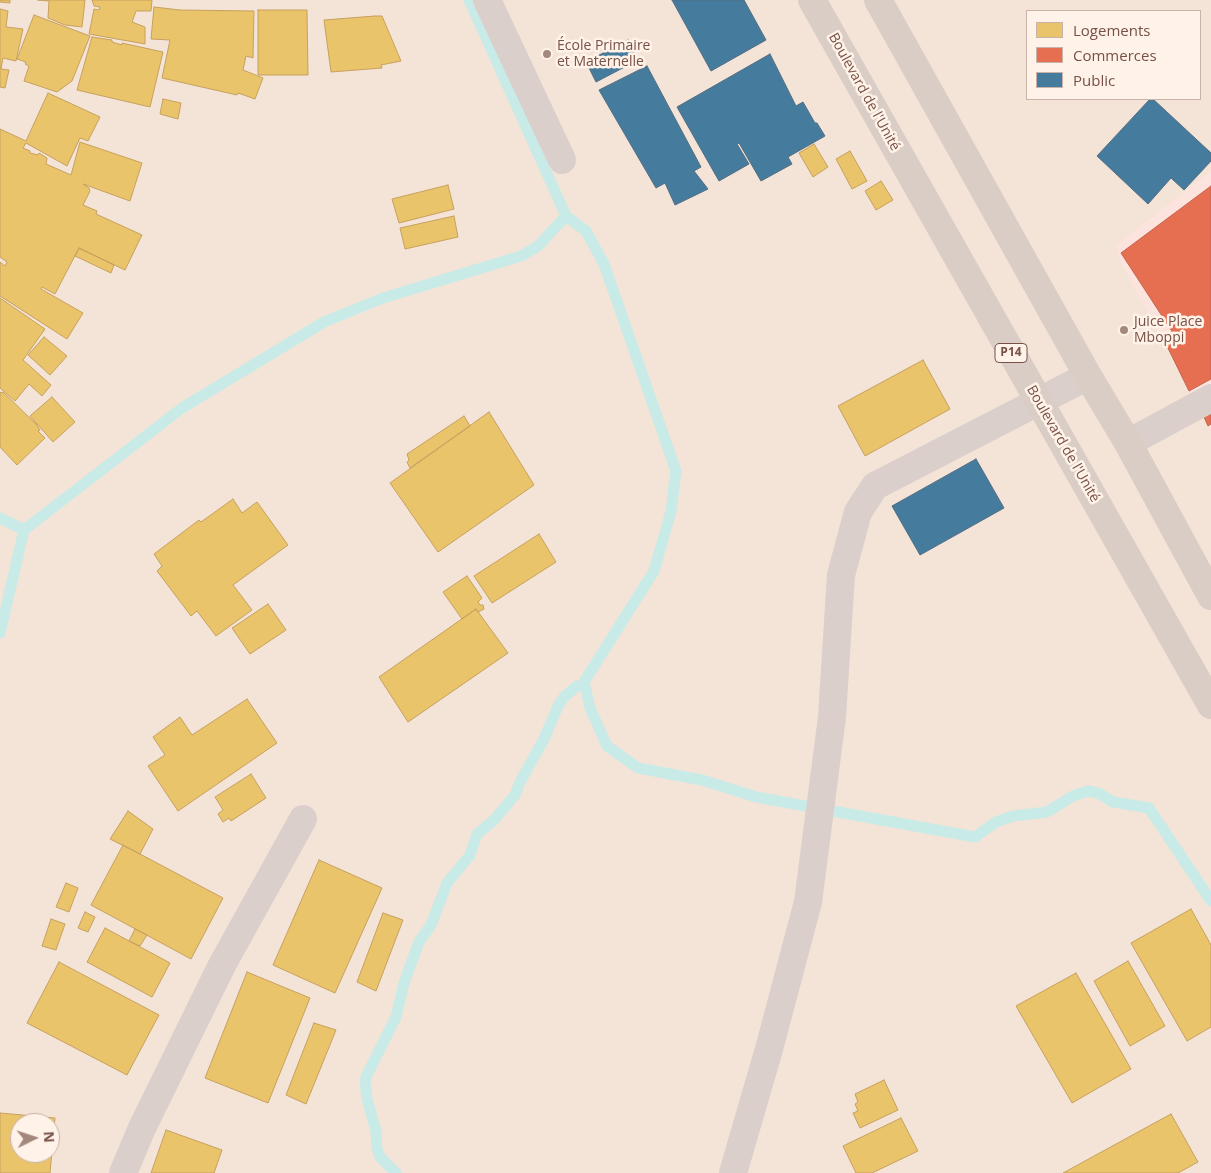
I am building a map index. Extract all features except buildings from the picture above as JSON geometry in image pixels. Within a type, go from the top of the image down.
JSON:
[{"type":"main road","name":"Boulevard de l'Unité","points":[[812,0],[1211,705]]},
{"type":"main road","points":[[878,0],[1088,376],[1128,443],[1211,596]]},
{"type":"street","points":[[487,0],[562,160]]},
{"type":"street","points":[[733,1173],[769,1049],[808,902],[832,717],[841,575],[858,512],[875,486],[1088,376]]},
{"type":"street","points":[[1128,443],[1211,398]]},
{"type":"street","points":[[123,1173],[142,1128],[222,966],[303,819]]},
{"type":"shaded area","points":[[0,0],[1211,0],[1211,1173],[0,1173]]},
{"type":"shaded area","points":[[1211,171],[1211,430],[1121,263],[1115,246]]},
{"type":"waterway","points":[[469,0],[566,216],[586,231],[604,264],[676,471],[671,511],[654,571],[584,682],[590,708],[607,746],[638,768],[702,780],[756,797],[975,837],[996,822],[1013,816],[1047,812],[1073,796],[1088,791],[1098,793],[1113,802],[1149,808],[1211,901]]},
{"type":"waterway","points":[[0,633],[24,530],[182,408],[324,322],[383,298],[521,256],[538,246],[566,216]]},
{"type":"waterway","points":[[0,518],[24,530]]},
{"type":"waterway","points":[[396,1173],[380,1157],[377,1149],[376,1131],[367,1099],[365,1081],[367,1075],[396,1017],[404,983],[419,942],[431,925],[447,883],[470,855],[477,834],[494,820],[515,795],[520,782],[544,739],[558,706],[564,697],[577,686]]},
{"type":"place","name":"École Primaire et Maternelle","points":[[547,54]]},
{"type":"place","name":"Juice Place Mboppi","points":[[1124,330]]}]
